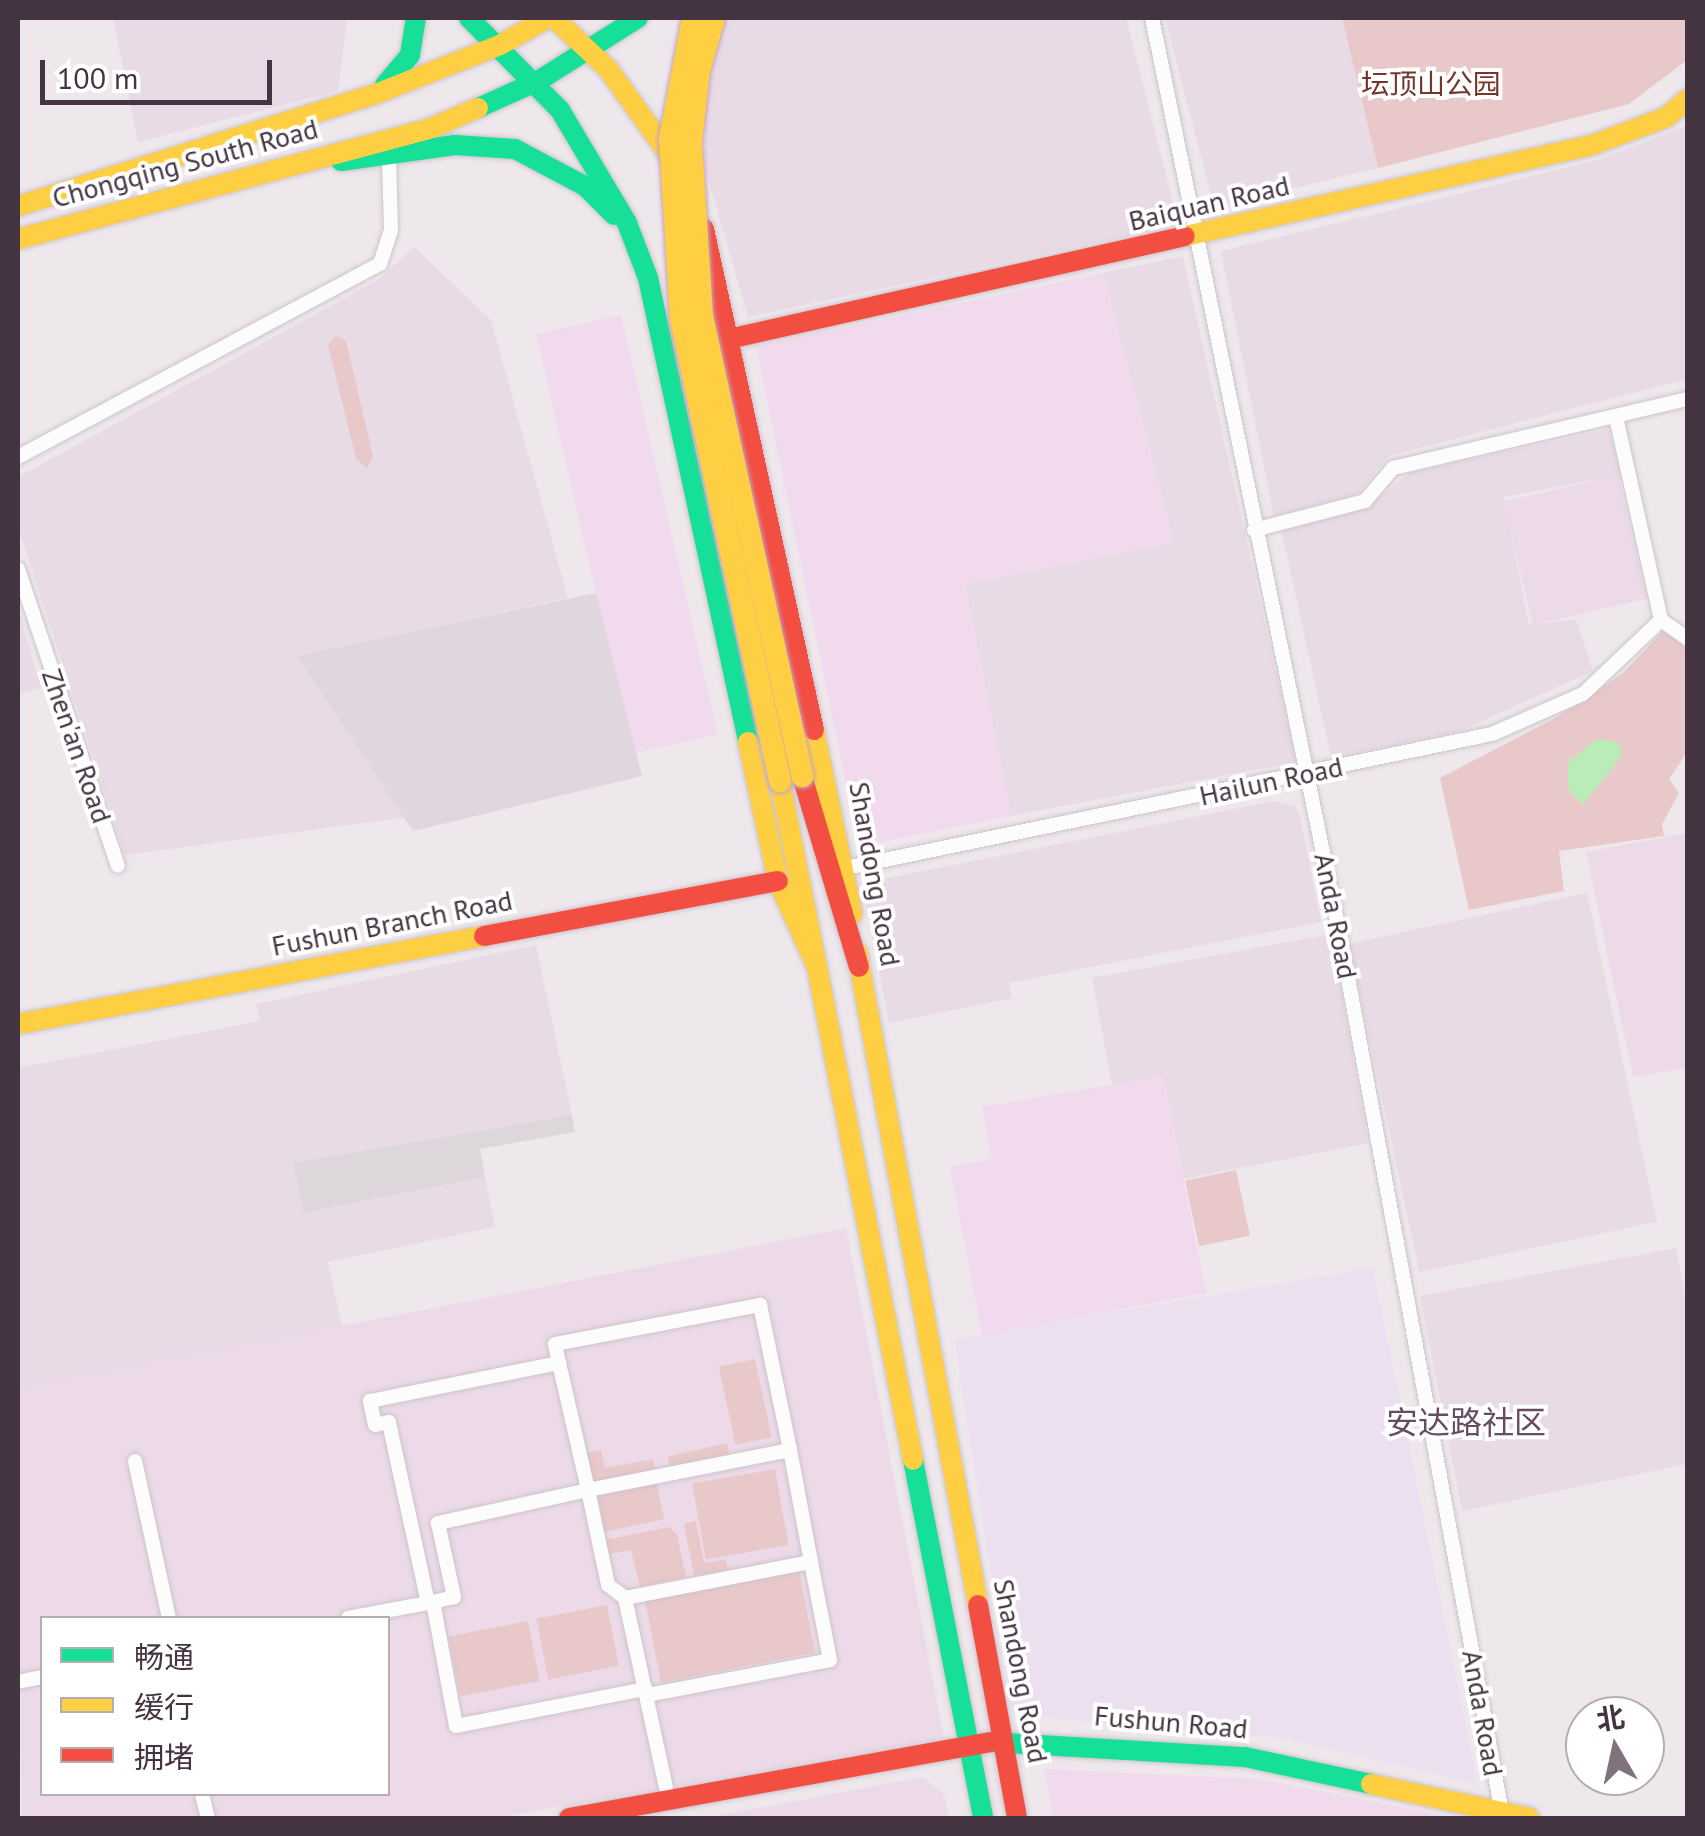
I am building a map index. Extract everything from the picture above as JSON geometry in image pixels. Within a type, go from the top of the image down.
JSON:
[{"type":"main road","points":[[373,95],[410,54],[416,18]]},
{"type":"main road","points":[[470,18],[538,81],[634,237],[663,332],[778,881],[818,967]]},
{"type":"main road","name":"Chongqing South Road","points":[[18,206],[373,95],[500,44],[551,18]]},
{"type":"main road","name":"Shandong Road","points":[[551,18],[592,50],[666,146],[705,231],[733,338],[846,868],[860,967],[1017,1818]]},
{"type":"main road","name":"Chongqing South Road","points":[[18,239],[431,128],[538,81],[638,18]]},
{"type":"main road","points":[[693,18],[670,139],[681,319],[791,779],[860,967]]},
{"type":"main road","points":[[701,18],[687,81],[690,172],[705,231]]},
{"type":"main road","points":[[714,18],[691,142],[702,316],[791,779],[818,967],[979,1812]]},
{"type":"main road","name":"Baiquan Road","points":[[733,338],[1200,238],[1596,144],[1667,117],[1688,99]]},
{"type":"main road","points":[[300,163],[390,158],[455,145],[516,149],[585,186],[634,237]]},
{"type":"main road","name":"Fushun Branch Road","points":[[18,1024],[778,881]]},
{"type":"main road","name":"Fushun Road","points":[[577,1818],[667,1793],[1003,1740],[1245,1756],[1528,1818]]},
{"type":"main road","name":"Shandong Road","points":[[1013,1792],[1025,1818]]},
{"type":"street","name":"Anda Road","points":[[1152,18],[1307,774],[1501,1813]]},
{"type":"street","points":[[18,457],[380,264],[391,230],[390,158]]},
{"type":"street","points":[[1254,530],[1364,501],[1393,468],[1688,399]]},
{"type":"street","points":[[1616,417],[1660,620],[1688,639]]},
{"type":"street","name":"Zhen'an Road","points":[[18,570],[118,866]]},
{"type":"street","name":"Hailun Road","points":[[846,868],[1492,734],[1583,694],[1660,620]]},
{"type":"street","points":[[559,1363],[370,1402],[375,1425],[390,1422],[456,1726],[646,1692],[830,1660],[760,1304],[556,1344],[608,1585],[625,1598],[646,1692],[667,1793]]},
{"type":"street","points":[[358,1616],[454,1597],[438,1522],[790,1450]]},
{"type":"street","points":[[135,1461],[169,1616]]},
{"type":"street","points":[[625,1598],[811,1562]]},
{"type":"shaded area","points":[[113,18],[347,18],[338,91],[138,142]]},
{"type":"shaded area","points":[[721,18],[1126,18],[1179,225],[748,317],[705,168],[704,40]]},
{"type":"shaded area","points":[[1165,18],[1342,18],[1378,168],[1214,207]]},
{"type":"shaded area","points":[[1686,126],[1687,379],[1389,456],[1357,494],[1274,516],[1221,251],[1598,160]]},
{"type":"shaded area","points":[[414,247],[491,320],[568,598],[298,656],[409,817],[125,855],[18,527],[18,477],[378,280]]},
{"type":"shaded area","points":[[1183,256],[1296,762],[1011,816],[965,584],[1174,542],[1103,273]]},
{"type":"shaded area","points":[[1103,273],[1174,542],[965,584],[1011,816],[859,846],[756,346]]},
{"type":"shaded area","points":[[621,315],[718,734],[633,754],[536,335]]},
{"type":"shaded area","points":[[1609,429],[1620,475],[1504,497],[1529,625],[1576,619],[1593,671],[1458,732],[1331,757],[1281,529],[1366,508],[1409,473]]},
{"type":"shaded area","points":[[1618,475],[1647,599],[1533,625],[1504,501]]},
{"type":"shaded area","points":[[596,593],[642,776],[413,831],[297,656]]},
{"type":"shaded area","points":[[18,608],[41,688],[18,694]]},
{"type":"shaded area","points":[[1597,739],[1618,742],[1623,754],[1583,805],[1568,789],[1568,762]]},
{"type":"shaded area","points":[[1275,801],[1295,806],[1300,816],[1321,922],[1009,983],[1012,998],[889,1023],[865,900],[873,881]]},
{"type":"shaded area","points":[[1687,833],[1687,1068],[1633,1077],[1586,852]]},
{"type":"shaded area","points":[[1587,893],[1657,1222],[1419,1272],[1349,944]]},
{"type":"shaded area","points":[[1331,934],[1368,1143],[1184,1179],[1163,1077],[1112,1085],[1092,978]]},
{"type":"shaded area","points":[[536,945],[572,1115],[293,1164],[305,1213],[485,1177],[495,1227],[328,1262],[357,1395],[40,1616],[18,1703],[18,1068],[260,1021],[256,1004]]},
{"type":"shaded area","points":[[1163,1076],[1206,1293],[982,1335],[950,1167],[992,1159],[982,1107]]},
{"type":"shaded area","points":[[572,1115],[575,1132],[480,1149],[485,1177],[304,1213],[293,1163]]},
{"type":"shaded area","points":[[846,1228],[944,1738],[495,1818],[22,1818],[18,1389]]},
{"type":"shaded area","points":[[1676,1248],[1687,1308],[1687,1464],[1462,1511],[1420,1296]]},
{"type":"shaded area","points":[[1373,1268],[1478,1785],[1287,1738],[1013,1715],[954,1339]]},
{"type":"shaded area","points":[[1044,1769],[1261,1779],[1455,1818],[1053,1818]]},
{"type":"shaded area","points":[[923,1777],[944,1794],[949,1818],[705,1818]]},
{"type":"green space","name":"坛顶山公园","points":[[1342,18],[1687,18],[1687,60],[1629,104],[1378,168]]},
{"type":"green space","points":[[336,336],[346,341],[373,456],[367,468],[356,459],[328,345]]},
{"type":"green space","points":[[1665,629],[1687,649],[1687,752],[1669,779],[1679,793],[1662,824],[1664,836],[1559,851],[1564,891],[1469,910],[1440,778],[1557,717],[1622,674]]},
{"type":"green space","points":[[1236,1170],[1250,1236],[1199,1246],[1185,1181]]},
{"type":"green space","points":[[755,1359],[772,1437],[735,1445],[719,1367]]},
{"type":"green space","points":[[727,1443],[730,1456],[670,1469],[668,1457]]},
{"type":"green space","points":[[601,1450],[605,1468],[653,1459],[656,1471],[593,1484],[587,1453]]},
{"type":"green space","points":[[775,1469],[788,1545],[706,1559],[692,1484]]},
{"type":"green space","points":[[656,1481],[664,1519],[600,1533],[591,1495]]},
{"type":"green space","points":[[696,1521],[704,1563],[726,1559],[728,1570],[694,1576],[684,1524]]},
{"type":"green space","points":[[669,1527],[677,1535],[686,1577],[640,1587],[631,1550],[604,1555],[601,1541]]},
{"type":"green space","points":[[799,1570],[815,1652],[661,1682],[645,1600]]},
{"type":"green space","points":[[607,1605],[619,1666],[548,1680],[536,1619]]},
{"type":"green space","points":[[528,1621],[540,1681],[460,1696],[448,1636]]},
{"type":"traffic: fast","points":[[385,85],[410,55],[416,18]]},
{"type":"traffic: fast","points":[[469,18],[560,110],[627,223],[648,278],[748,742]]},
{"type":"traffic: fast","points":[[478,108],[538,81],[638,18]]},
{"type":"traffic: fast","points":[[341,161],[455,145],[515,149],[585,186],[614,215]]},
{"type":"traffic: fast","points":[[913,1460],[983,1818]]},
{"type":"traffic: fast","points":[[990,1742],[1245,1757],[1371,1784]]},
{"type":"traffic: slow","points":[[18,206],[373,95],[500,45],[548,18]]},
{"type":"traffic: slow","points":[[554,18],[608,69],[671,157]]},
{"type":"traffic: slow","points":[[693,18],[670,139],[681,319],[780,782]]},
{"type":"traffic: slow","points":[[714,18],[699,71],[691,142],[702,316],[802,776]]},
{"type":"traffic: slow","points":[[1185,236],[1595,144],[1667,117],[1688,99]]},
{"type":"traffic: slow","points":[[18,239],[431,128],[478,108]]},
{"type":"traffic: slow","points":[[814,730],[852,914]]},
{"type":"traffic: slow","points":[[748,742],[778,881],[817,967],[913,1460]]},
{"type":"traffic: slow","points":[[780,782],[817,967]]},
{"type":"traffic: slow","points":[[18,1024],[484,936]]},
{"type":"traffic: slow","points":[[857,952],[978,1605]]},
{"type":"traffic: slow","points":[[1371,1784],[1529,1818]]},
{"type":"traffic: jam","points":[[704,229],[814,730]]},
{"type":"traffic: jam","points":[[733,338],[1185,236]]},
{"type":"traffic: jam","points":[[802,776],[859,967]]},
{"type":"traffic: jam","points":[[484,936],[778,881]]},
{"type":"traffic: jam","points":[[978,1605],[1017,1818]]},
{"type":"traffic: jam","points":[[569,1818],[990,1742]]},
{"type":"district","name":"安达路社区","points":[[1466,1422]]}]
